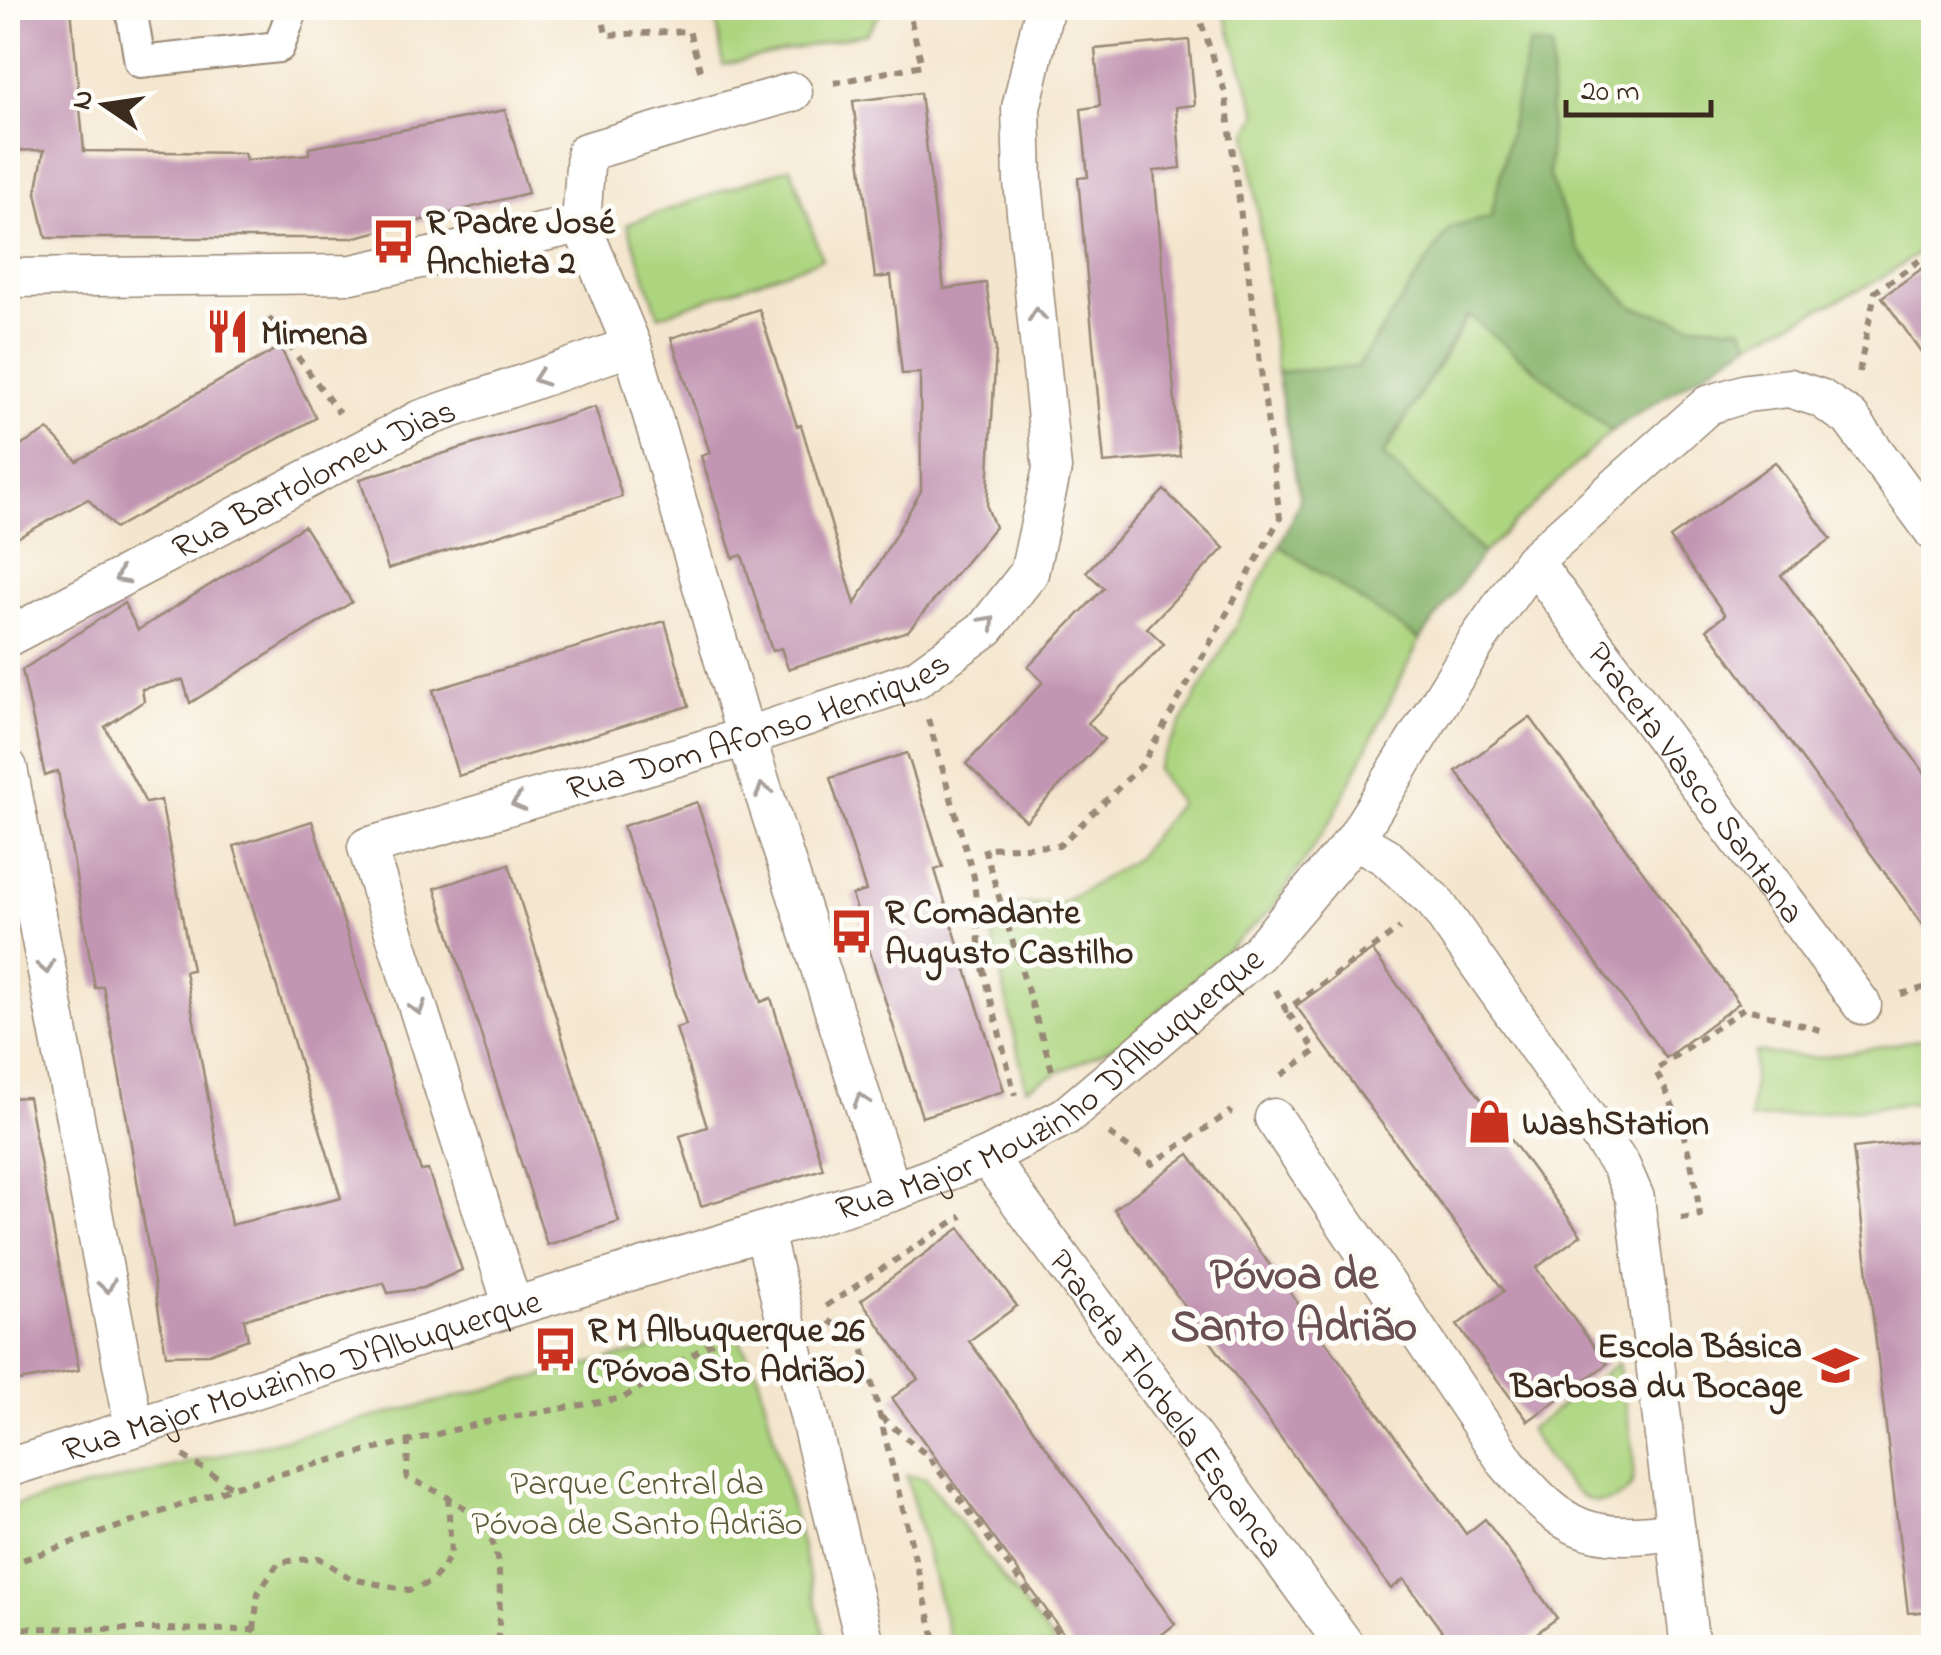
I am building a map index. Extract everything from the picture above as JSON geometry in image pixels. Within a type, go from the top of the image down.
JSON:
[{"type":"street","points":[[131,8],[140,62],[278,47],[293,8]]},
{"type":"street","name":"Rua Dom Afonso Henriques","points":[[514,1307],[368,847],[746,737],[916,679],[986,628],[1029,573],[1052,469],[1023,182],[1022,108],[1042,8]]},
{"type":"street","points":[[793,92],[586,152],[581,224],[632,346],[746,737],[892,1192]]},
{"type":"street","points":[[8,278],[352,274],[581,224]]},
{"type":"street","name":"Rua Bartolomeu Dias","points":[[8,638],[419,420],[632,346]]},
{"type":"street","name":"Rua Major Mouzinho D'Albuquerque","points":[[8,1468],[892,1192],[987,1157],[1066,1116],[1258,953],[1355,839],[1477,641],[1533,561],[1708,405],[1747,393],[1788,388],[1820,398],[1850,418]]},
{"type":"street","points":[[1850,418],[1934,532]]},
{"type":"street","name":"Praceta Vasco Santana","points":[[1533,561],[1862,1005]]},
{"type":"street","points":[[8,768],[134,1426]]},
{"type":"street","points":[[1355,839],[1386,856],[1435,902],[1620,1166],[1635,1198],[1690,1648]]},
{"type":"street","points":[[1274,1118],[1507,1463],[1539,1502],[1572,1526],[1622,1538],[1676,1531]]},
{"type":"street","name":"Praceta Florbela Espanca","points":[[987,1157],[1347,1648]]},
{"type":"street","points":[[764,1232],[866,1648]]},
{"type":"path","points":[[601,8],[606,36],[689,31],[713,117]]},
{"type":"path","points":[[793,92],[922,66],[910,13],[917,8]]},
{"type":"path","points":[[994,883],[984,848],[1059,846],[1142,765],[1280,518],[1225,92],[1196,8]]},
{"type":"path","points":[[1850,418],[1875,292],[1934,250]]},
{"type":"path","points":[[239,277],[366,448]]},
{"type":"path","points":[[916,679],[974,877],[980,956],[1017,1106]]},
{"type":"path","points":[[1286,1010],[1435,902]]},
{"type":"path","points":[[1258,953],[1286,1010],[1316,1051]]},
{"type":"path","points":[[1638,1226],[1700,1215],[1692,1151],[1678,1112],[1655,1070],[1744,1008]]},
{"type":"path","points":[[938,1648],[861,1340],[815,1313],[966,1214]]},
{"type":"path","points":[[8,1566],[233,1487],[408,1440],[623,1398],[733,1329],[785,1323]]},
{"type":"path","points":[[880,1416],[929,1456],[1069,1648]]},
{"type":"path","points":[[408,1440],[407,1478],[448,1494],[481,1518],[502,1566],[496,1645],[508,1648]]},
{"type":"path","points":[[268,1648],[254,1630],[258,1593],[279,1562],[319,1558],[351,1579],[409,1590],[432,1582],[451,1555],[448,1494]]},
{"type":"path","points":[[8,1628],[254,1630]]},
{"type":"green space","points":[[715,8],[884,8],[867,33],[723,65]]},
{"type":"green space","points":[[1222,8],[1933,8],[1933,244],[1873,283],[1751,342],[1741,327],[1692,324],[1633,307],[1579,250],[1549,177],[1552,48],[1491,218],[1450,228],[1357,367],[1277,372],[1248,133],[1258,114]]},
{"type":"green space","points":[[1529,44],[1552,47],[1549,177],[1579,250],[1633,307],[1692,324],[1741,327],[1751,342],[1611,431],[1468,315],[1383,455],[1483,553],[1420,640],[1280,546],[1300,500],[1277,372],[1357,367],[1450,228],[1491,217]]},
{"type":"green space","points":[[791,167],[822,259],[659,316],[627,224]]},
{"type":"green space","points":[[1469,315],[1611,431],[1483,553],[1383,456]]},
{"type":"green space","points":[[1280,546],[1420,640],[1333,817],[1271,910],[1127,1040],[1026,1088],[990,925],[1015,905],[1063,903],[1135,859],[1179,803],[1156,769]]},
{"type":"green space","points":[[1933,1037],[1933,1101],[1750,1120],[1755,1052],[1815,1058]]},
{"type":"green space","name":"Parque Central da Póvoa de Santo Adrião","points":[[733,1329],[758,1374],[827,1647],[8,1647],[8,1507]]},
{"type":"green space","points":[[1618,1363],[1631,1438],[1633,1480],[1619,1497],[1604,1502],[1591,1500],[1566,1483],[1529,1430]]},
{"type":"green space","points":[[906,1475],[926,1479],[1057,1647],[952,1647]]},
{"type":"building","points":[[8,8],[71,8],[84,151],[244,153],[246,160],[309,154],[309,148],[505,110],[528,193],[352,238],[46,238],[36,193],[44,150],[8,151]]},
{"type":"building","points":[[1189,40],[1195,105],[1176,107],[1181,168],[1154,171],[1180,456],[1104,463],[1078,178],[1088,177],[1081,109],[1100,106],[1095,49]]},
{"type":"building","points":[[920,93],[944,289],[986,283],[996,349],[987,507],[995,527],[908,631],[788,669],[781,648],[772,651],[742,555],[733,558],[701,456],[710,453],[671,338],[759,309],[797,426],[801,425],[855,604],[921,491],[920,373],[902,374],[891,276],[875,278],[853,101]]},
{"type":"building","points":[[1934,260],[1934,370],[1882,297]]},
{"type":"building","points":[[280,347],[316,418],[115,528],[88,499],[8,543],[8,453],[48,430],[77,461]]},
{"type":"building","points":[[595,407],[622,497],[388,569],[360,479]]},
{"type":"building","points":[[1775,462],[1831,539],[1781,575],[1934,786],[1934,940],[1707,629],[1725,615],[1670,538]]},
{"type":"building","points":[[1164,490],[1224,548],[1147,628],[1164,644],[1088,723],[1104,739],[1026,821],[966,764],[1043,682],[1028,667],[1104,588],[1086,572]]},
{"type":"building","points":[[304,526],[352,602],[190,703],[183,680],[142,689],[144,701],[105,727],[146,803],[161,800],[192,970],[185,971],[231,1225],[341,1198],[234,846],[312,821],[421,1171],[428,1170],[462,1270],[423,1288],[388,1293],[384,1283],[244,1319],[248,1339],[209,1354],[166,1355],[103,986],[95,988],[58,771],[45,776],[22,670],[124,603],[138,630]]},
{"type":"building","points":[[665,621],[689,706],[458,776],[433,690]]},
{"type":"building","points":[[1530,717],[1739,1003],[1666,1058],[1456,771]]},
{"type":"building","points":[[907,753],[943,867],[935,870],[1004,1091],[922,1117],[852,895],[866,891],[830,778]]},
{"type":"building","points":[[697,802],[761,1002],[771,998],[823,1169],[701,1206],[680,1136],[707,1127],[676,1028],[686,1025],[623,826]]},
{"type":"building","points":[[509,864],[619,1222],[547,1245],[435,888]]},
{"type":"building","points":[[1372,950],[1581,1235],[1536,1268],[1607,1364],[1528,1421],[1457,1325],[1504,1291],[1296,1006]]},
{"type":"building","points":[[28,1097],[79,1370],[8,1383],[8,1098]]},
{"type":"building","points":[[1934,1139],[1934,1611],[1908,1613],[1853,1148]]},
{"type":"building","points":[[1189,1154],[1466,1534],[1485,1519],[1557,1618],[1517,1648],[1454,1648],[1404,1579],[1391,1589],[1114,1209]]},
{"type":"building","points":[[960,1228],[1017,1306],[969,1341],[1175,1624],[1145,1648],[1074,1648],[892,1398],[918,1379],[861,1300]]},
{"type":"place","name":"R Padre José Anchieta 2","points":[[393,241]]},
{"type":"place","name":"Mimena","points":[[228,332]]},
{"type":"place","name":"R Comadante Augusto Castilho","points":[[852,931]]},
{"type":"place","name":"WashStation","points":[[1489,1122]]},
{"type":"place","name":"R M Albuquerque 26 (Póvoa Sto Adrião)","points":[[555,1349]]},
{"type":"place","name":"Escola Básica Barbosa du Bocage","points":[[1835,1365]]},
{"type":"district","name":"Póvoa de Santo Adrião","points":[[1294,1298]]}]
